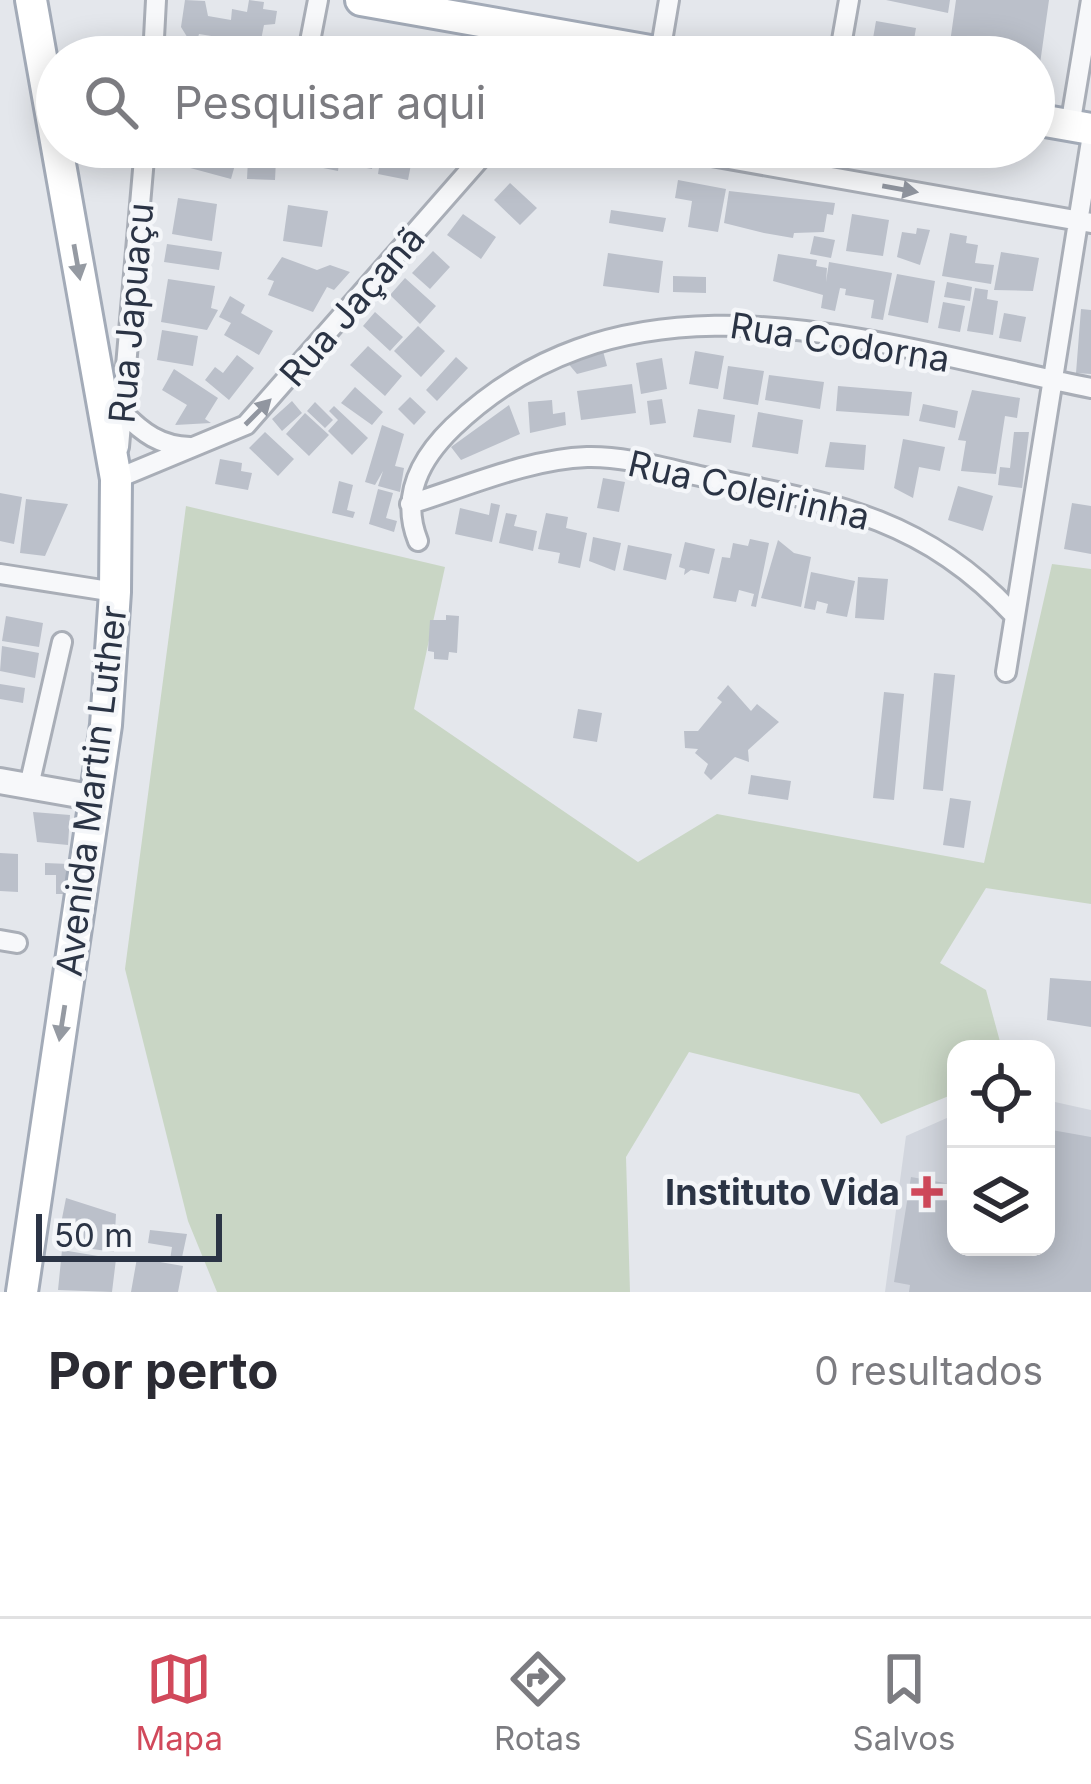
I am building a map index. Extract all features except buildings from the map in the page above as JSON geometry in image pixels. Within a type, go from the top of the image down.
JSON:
[{"type":"main road","name":"Avenida Martin Luther","points":[[31,0],[37,36]]},
{"type":"main road","points":[[361,0],[484,11],[543,36]]},
{"type":"main road","name":"Avenida Martin Luther","points":[[22,1292],[96,798],[115,592],[116,479],[61,168]]},
{"type":"street","points":[[154,36],[156,0]]},
{"type":"street","points":[[312,36],[318,0]]},
{"type":"street","points":[[669,0],[671,36]]},
{"type":"street","points":[[843,36],[849,0]]},
{"type":"street","points":[[1006,672],[1052,380],[1084,222],[1091,0]]},
{"type":"street","name":"Rua Japuaçu","points":[[116,479],[143,168]]},
{"type":"street","name":"Rua Jaçanã","points":[[116,479],[201,448],[260,412],[472,168]]},
{"type":"street","points":[[779,168],[1084,222]]},
{"type":"street","name":"Rua Codorna","points":[[410,504],[415,479],[435,445],[503,388],[552,359],[660,328],[718,322],[781,326],[1091,388]]},
{"type":"street","points":[[122,412],[143,434],[170,446],[201,448]]},
{"type":"street","name":"Rua Coleirinha","points":[[410,504],[546,464],[587,457],[625,461],[837,503],[881,518],[978,576],[1015,616]]},
{"type":"street","points":[[410,504],[418,541]]},
{"type":"street","points":[[0,574],[115,592]]},
{"type":"street","points":[[29,786],[62,642]]},
{"type":"street","points":[[0,781],[96,798]]},
{"type":"shaded area","name":"Instituto Vida","points":[[1055,1102],[1091,1110],[1091,1292],[885,1292],[906,1136],[947,1118],[947,1256],[1055,1256]]},
{"type":"green space","points":[[186,506],[445,567],[414,709],[638,862],[717,814],[984,863],[1052,564],[1091,569],[1091,904],[986,888],[940,963],[986,990],[1000,1040],[947,1040],[947,1097],[881,1124],[859,1094],[689,1052],[626,1157],[630,1292],[217,1292],[188,1221],[125,969]]},
{"type":"place","name":"Instituto Vida","points":[[927,1192]]}]
